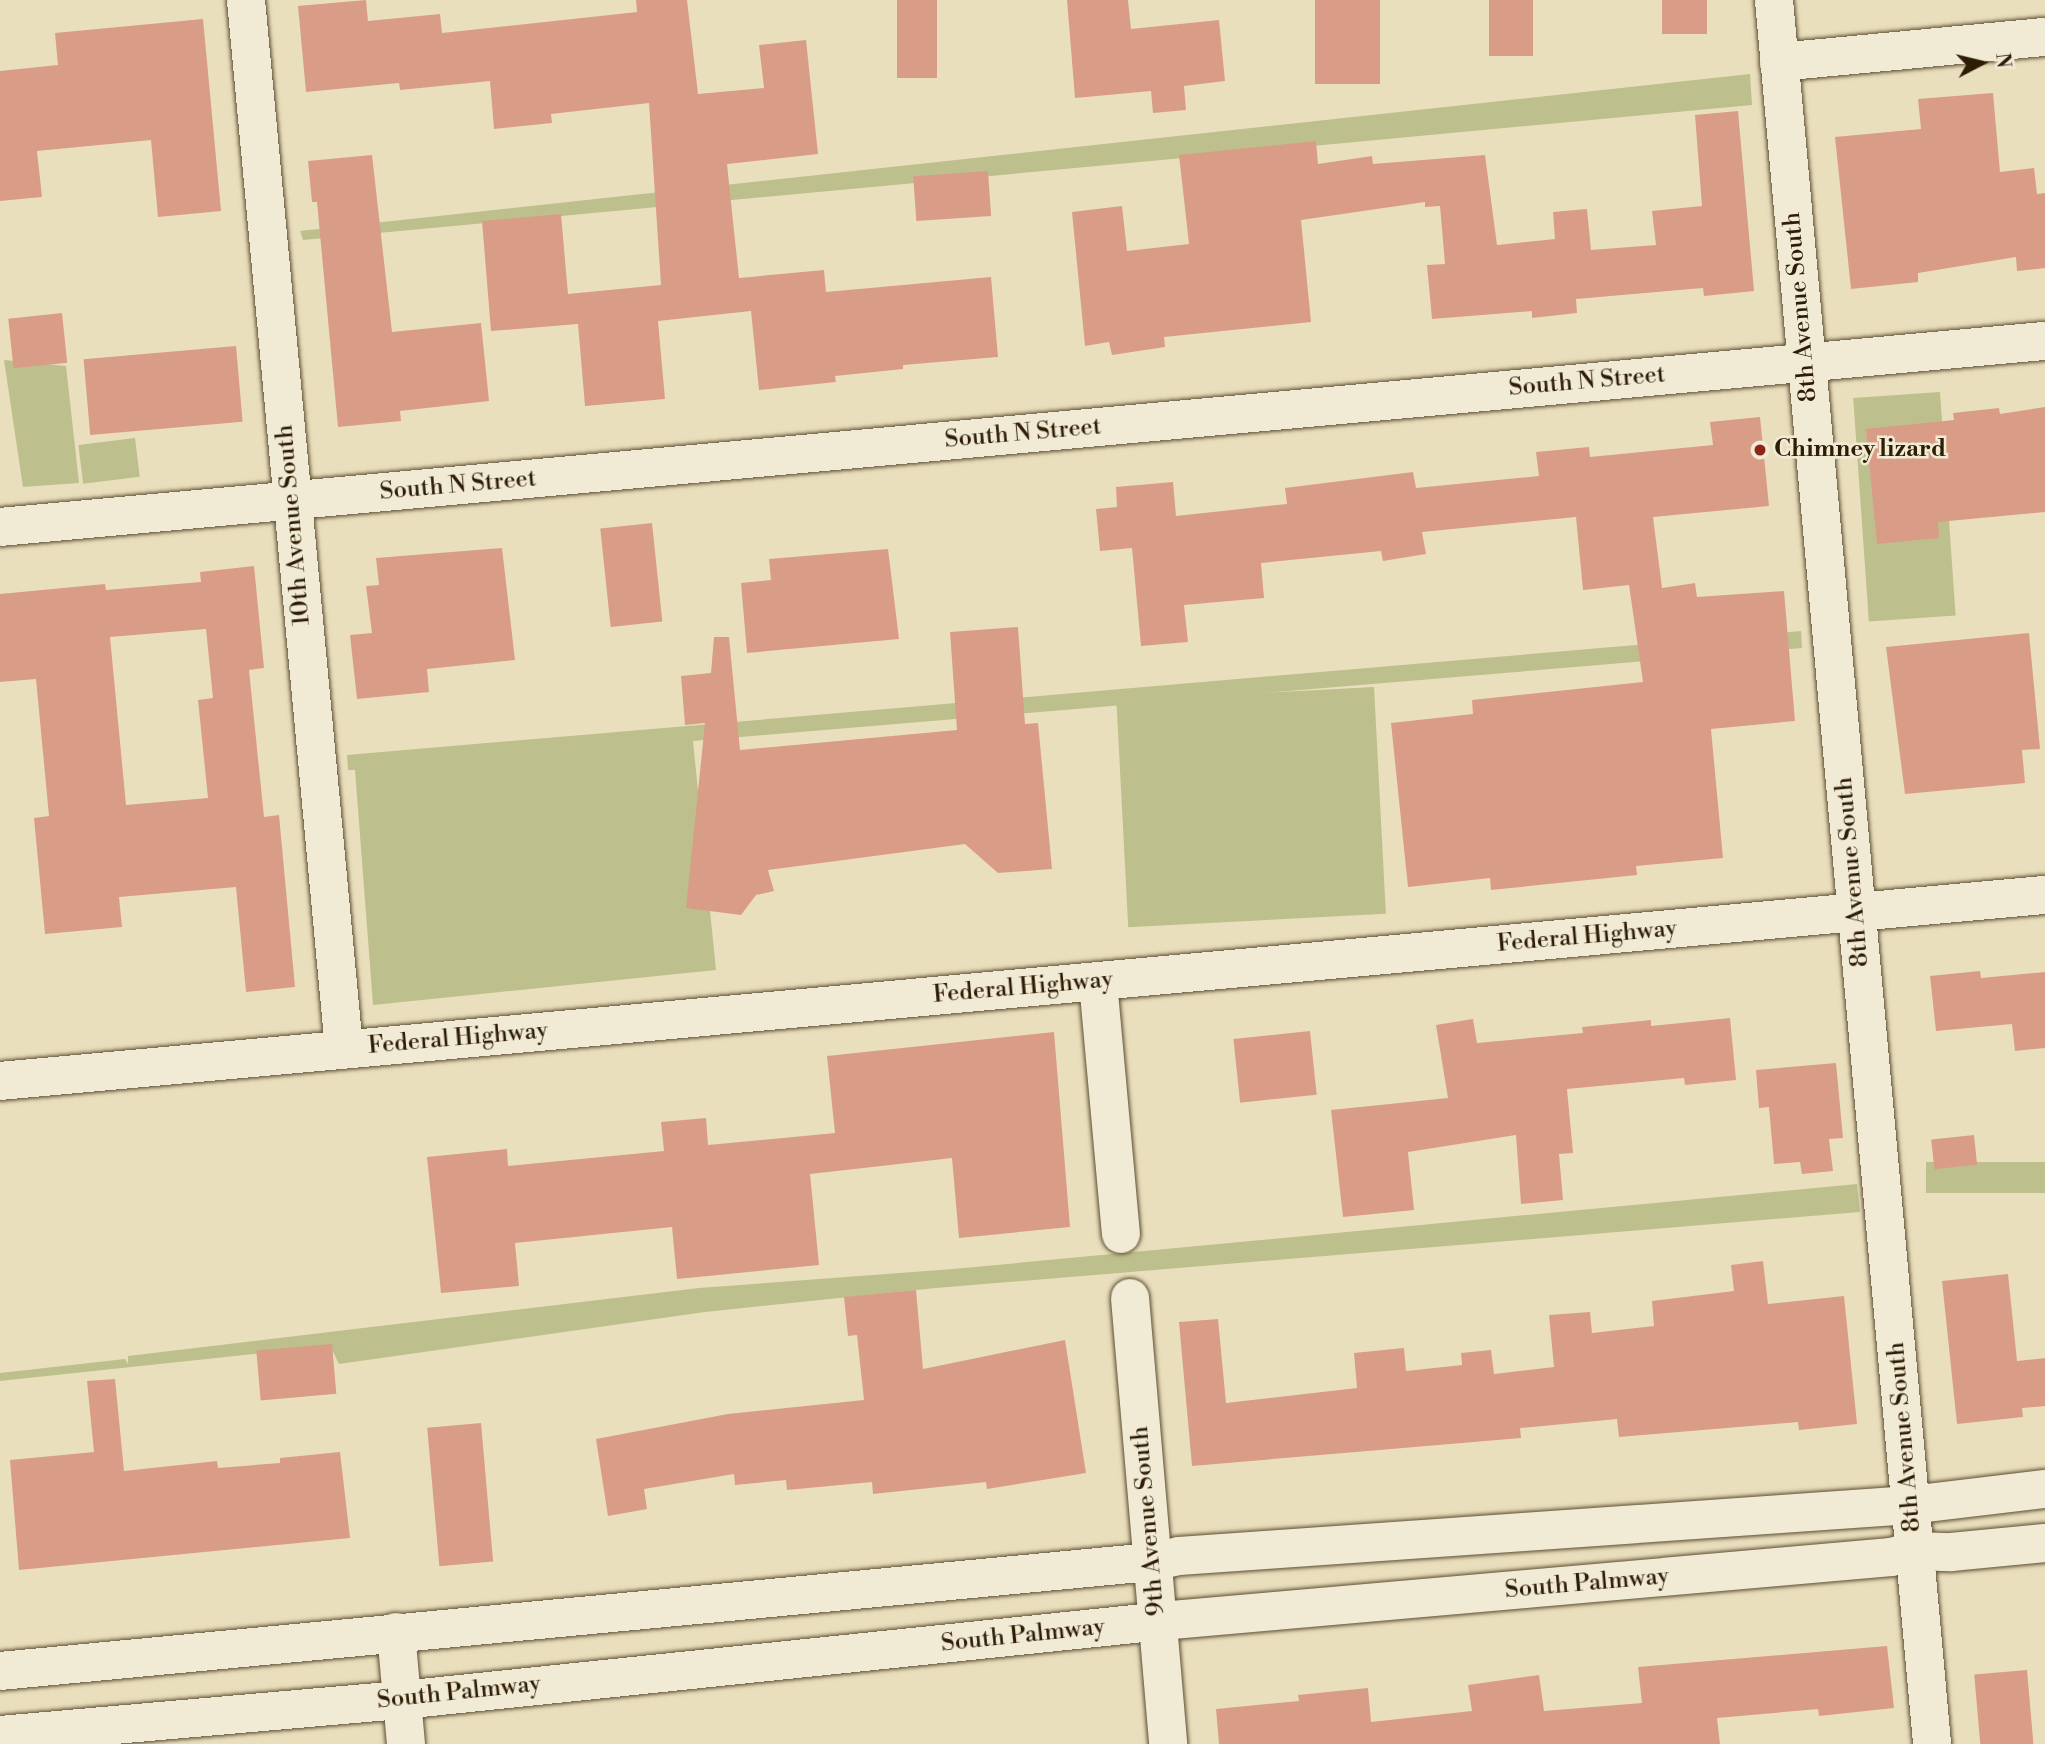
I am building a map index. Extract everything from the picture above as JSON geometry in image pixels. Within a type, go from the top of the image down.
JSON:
[{"type":"street","name":"10th Avenue South","points":[[246,0],[344,1049]]},
{"type":"street","name":"8th Avenue South","points":[[1774,0],[1932,1744]]},
{"type":"street","points":[[1779,62],[2045,37]]},
{"type":"street","name":"South N Street","points":[[0,527],[2045,341]]},
{"type":"street","name":"Federal Highway","points":[[0,1081],[2045,895]]},
{"type":"street","points":[[1098,982],[1121,1234]]},
{"type":"street","name":"9th Avenue South","points":[[1130,1298],[1168,1744]]},
{"type":"street","points":[[0,1671],[1151,1562],[1220,1552],[1910,1505],[2045,1489]]},
{"type":"street","name":"South Palmway","points":[[0,1735],[402,1700],[1157,1622],[1891,1557],[1915,1550],[1951,1552],[2045,1543]]},
{"type":"street","points":[[396,1632],[406,1744]]},
{"type":"green space","points":[[1750,74],[1752,105],[303,240],[300,231]]},
{"type":"green space","points":[[4,360],[66,366],[79,483],[23,487]]},
{"type":"green space","points":[[1940,392],[1956,615],[1869,622],[1853,398]]},
{"type":"green space","points":[[135,438],[140,477],[83,484],[78,445]]},
{"type":"green space","points":[[1801,631],[1802,648],[693,741],[716,970],[373,1005],[355,770],[348,770],[347,755]]},
{"type":"green space","points":[[1374,687],[1386,914],[1128,927],[1116,701]]},
{"type":"green space","points":[[1926,1162],[2045,1162],[2045,1193],[1926,1193]]},
{"type":"green space","points":[[1857,1184],[1860,1212],[936,1288],[705,1312],[339,1364],[330,1346],[0,1381],[0,1373],[125,1359],[128,1364],[128,1356],[699,1288],[953,1269]]},
{"type":"building","points":[[366,0],[368,21],[440,14],[442,33],[637,12],[636,0],[687,0],[698,94],[764,88],[759,45],[806,40],[818,154],[727,164],[739,278],[824,270],[826,292],[991,277],[998,357],[903,365],[903,369],[835,376],[836,382],[759,390],[751,311],[658,321],[665,399],[585,406],[578,324],[491,331],[482,221],[561,214],[568,294],[661,285],[649,103],[551,114],[552,123],[494,129],[490,81],[400,90],[399,83],[306,92],[298,6]]},
{"type":"building","points":[[897,0],[937,0],[937,78],[897,78]]},
{"type":"building","points":[[1067,0],[1128,0],[1131,29],[1219,20],[1225,81],[1184,86],[1186,110],[1153,113],[1151,91],[1075,98]]},
{"type":"building","points":[[1315,0],[1380,0],[1380,84],[1315,84]]},
{"type":"building","points":[[1489,0],[1533,0],[1533,56],[1489,56]]},
{"type":"building","points":[[1662,0],[1707,0],[1707,34],[1662,34]]},
{"type":"building","points":[[203,19],[221,211],[158,217],[151,140],[37,151],[42,197],[0,201],[0,71],[58,65],[55,33]]},
{"type":"building","points":[[1993,93],[2000,172],[2034,168],[2037,194],[2045,193],[2045,268],[2017,271],[2016,257],[1918,273],[1918,282],[1851,289],[1835,137],[1921,129],[1918,99]]},
{"type":"building","points":[[1738,111],[1754,291],[1704,296],[1703,288],[1576,299],[1577,313],[1532,318],[1532,311],[1432,319],[1427,265],[1445,264],[1440,206],[1425,207],[1425,202],[1301,220],[1311,322],[1164,337],[1165,347],[1112,355],[1109,342],[1085,346],[1072,212],[1122,206],[1127,251],[1189,244],[1179,155],[1316,141],[1318,164],[1372,156],[1373,164],[1485,155],[1497,245],[1555,239],[1553,212],[1587,209],[1591,250],[1656,245],[1652,211],[1702,206],[1695,115]]},
{"type":"building","points":[[372,155],[392,332],[481,323],[489,401],[400,411],[401,421],[338,427],[317,202],[312,202],[308,161]]},
{"type":"building","points":[[988,171],[991,216],[916,221],[913,176]]},
{"type":"building","points":[[62,313],[67,363],[14,368],[8,319]]},
{"type":"building","points":[[236,346],[243,422],[90,435],[84,359]]},
{"type":"building","points":[[2045,407],[2045,512],[1938,522],[1939,538],[1877,544],[1866,429],[1954,420],[1953,413],[1999,408],[2000,414]]},
{"type":"building","points":[[1760,417],[1769,506],[1653,517],[1662,588],[1695,583],[1697,597],[1784,591],[1795,721],[1711,729],[1723,858],[1636,866],[1637,875],[1491,890],[1490,878],[1408,887],[1391,723],[1473,714],[1472,700],[1643,682],[1629,585],[1583,590],[1576,517],[1422,532],[1426,554],[1383,561],[1381,551],[1261,563],[1264,598],[1184,605],[1188,642],[1141,646],[1132,548],[1100,551],[1096,509],[1117,507],[1116,487],[1173,482],[1176,516],[1287,504],[1285,488],[1413,472],[1416,488],[1539,476],[1536,452],[1589,447],[1590,457],[1713,445],[1710,422]]},
{"type":"building","points":[[652,523],[662,621],[611,627],[600,528]]},
{"type":"building","points":[[502,548],[515,660],[427,669],[429,692],[357,699],[350,635],[372,633],[366,586],[379,585],[376,558]]},
{"type":"building","points":[[888,549],[899,639],[747,653],[741,583],[771,580],[769,559]]},
{"type":"building","points":[[254,566],[264,668],[249,670],[264,817],[279,815],[295,987],[246,992],[236,887],[119,897],[122,927],[45,934],[34,818],[49,816],[36,679],[0,682],[0,594],[105,584],[106,590],[201,582],[200,572]],"holes":[[[206,629],[213,698],[198,700],[208,798],[126,805],[110,637]]]},
{"type":"building","points":[[1018,627],[1025,724],[1038,723],[1052,869],[998,873],[965,844],[768,870],[774,891],[756,895],[741,915],[686,908],[705,723],[685,725],[681,676],[711,673],[714,637],[729,637],[740,750],[957,730],[950,632]]},
{"type":"building","points":[[2029,633],[2040,749],[2022,750],[2025,783],[1905,794],[1886,647]]},
{"type":"building","points":[[1980,971],[1981,978],[2045,972],[2045,1048],[2015,1051],[2012,1024],[1936,1031],[1930,976]]},
{"type":"building","points":[[1730,1018],[1736,1080],[1685,1085],[1684,1078],[1567,1089],[1573,1153],[1559,1154],[1563,1200],[1521,1204],[1516,1135],[1408,1152],[1414,1210],[1343,1217],[1331,1110],[1448,1098],[1436,1025],[1473,1019],[1477,1043],[1583,1033],[1582,1027],[1651,1020],[1651,1026]]},
{"type":"building","points":[[1310,1031],[1317,1095],[1240,1103],[1233,1039]]},
{"type":"building","points":[[1054,1032],[1070,1227],[959,1238],[952,1158],[810,1174],[819,1265],[677,1279],[672,1227],[515,1243],[519,1286],[441,1293],[427,1157],[507,1149],[508,1166],[664,1151],[661,1122],[706,1118],[708,1145],[835,1133],[827,1056]]},
{"type":"building","points":[[1836,1063],[1843,1138],[1829,1139],[1833,1171],[1802,1174],[1800,1162],[1774,1164],[1769,1107],[1759,1108],[1756,1070]]},
{"type":"building","points":[[1974,1135],[1977,1165],[1934,1169],[1931,1139]]},
{"type":"building","points":[[1763,1261],[1768,1304],[1844,1296],[1857,1424],[1799,1430],[1798,1422],[1619,1437],[1617,1419],[1520,1428],[1521,1438],[1192,1466],[1179,1322],[1218,1319],[1226,1403],[1357,1388],[1354,1353],[1404,1348],[1406,1371],[1462,1365],[1461,1353],[1491,1350],[1494,1374],[1554,1367],[1549,1315],[1590,1312],[1592,1333],[1654,1326],[1652,1301],[1734,1291],[1731,1265]]},
{"type":"building","points":[[2008,1274],[2017,1361],[2045,1358],[2045,1406],[2022,1408],[2023,1417],[1957,1424],[1942,1281]]},
{"type":"building","points":[[916,1290],[923,1369],[1065,1340],[1086,1473],[987,1489],[986,1482],[873,1494],[872,1482],[787,1490],[786,1480],[735,1485],[734,1474],[644,1489],[647,1509],[608,1516],[596,1439],[728,1414],[864,1400],[857,1335],[848,1336],[844,1297]]},
{"type":"building","points":[[332,1344],[336,1394],[261,1400],[256,1351]]},
{"type":"building","points":[[115,1379],[124,1471],[217,1461],[218,1468],[280,1463],[280,1458],[340,1452],[350,1538],[19,1570],[10,1460],[94,1452],[87,1381]]},
{"type":"building","points":[[481,1423],[493,1561],[439,1566],[427,1428]]},
{"type":"building","points":[[1887,1646],[1894,1708],[1819,1716],[1818,1709],[1717,1718],[1720,1744],[1219,1744],[1216,1709],[1299,1701],[1298,1695],[1368,1688],[1371,1722],[1472,1711],[1468,1685],[1539,1675],[1544,1711],[1642,1703],[1638,1667]]},
{"type":"building","points":[[2027,1670],[2033,1744],[1980,1744],[1974,1675]]},
{"type":"place","name":"Chimney lizard","points":[[1760,450]]}]
